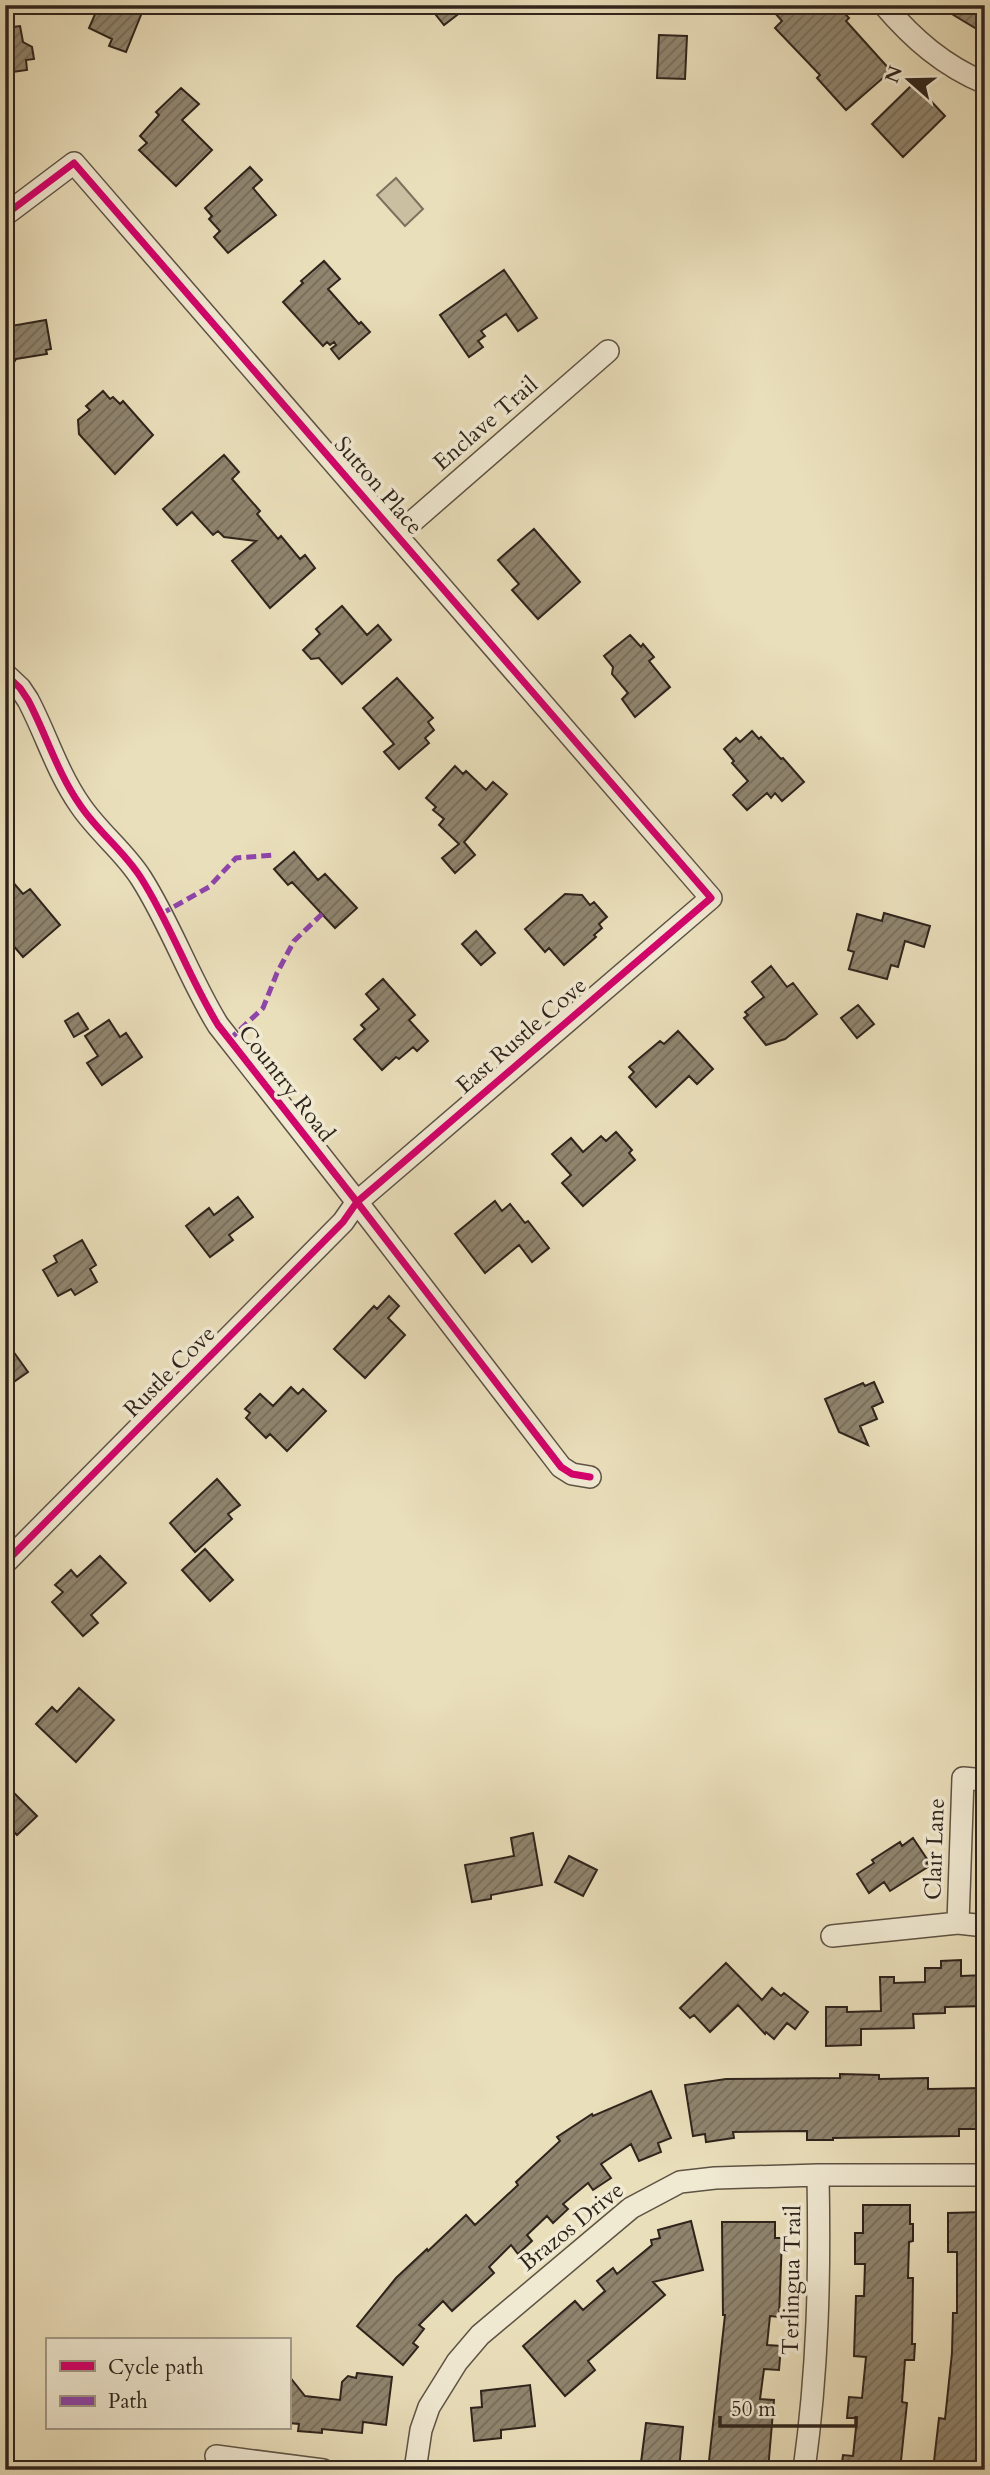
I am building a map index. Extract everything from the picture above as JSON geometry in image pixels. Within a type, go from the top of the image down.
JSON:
[{"type":"street","points":[[884,5],[921,45],[985,83]]},
{"type":"street","name":"Sutton Place","points":[[5,215],[74,163],[711,898]]},
{"type":"street","name":"Enclave Trail","points":[[397,535],[608,351]]},
{"type":"street","name":"Country Road","points":[[5,674],[28,699],[64,780],[79,805],[141,877],[200,997],[218,1025],[561,1467],[572,1474],[590,1477]]},
{"type":"street","name":"East Rustle Cove","points":[[357,1202],[711,898]]},
{"type":"street","name":"Rustle Cove","points":[[5,1563],[343,1222],[357,1202]]},
{"type":"street","name":"Clair Lane","points":[[958,1923],[963,1778],[985,1780]]},
{"type":"street","points":[[832,1936],[958,1923],[985,1926]]},
{"type":"street","name":"Terlingua Trail","points":[[804,2470],[817,2355],[818,2175]]},
{"type":"street","name":"Brazos Drive","points":[[415,2470],[429,2407],[457,2362],[481,2335],[631,2208],[680,2182],[749,2176],[985,2175]]},
{"type":"street","points":[[216,2456],[323,2470]]},
{"type":"shaded area","points":[[396,178],[423,209],[405,226],[377,195]]},
{"type":"building","points":[[99,5],[145,5],[126,52],[109,46],[112,39],[89,28]]},
{"type":"building","points":[[428,5],[470,5],[444,25]]},
{"type":"building","points":[[768,5],[837,5],[849,18],[846,21],[891,71],[846,110],[817,78],[820,75],[775,28],[782,21]]},
{"type":"building","points":[[937,5],[985,5],[985,34]]},
{"type":"building","points":[[20,26],[23,42],[32,47],[34,59],[26,60],[27,70],[5,73],[5,28]]},
{"type":"building","points":[[659,35],[687,36],[685,79],[657,78]]},
{"type":"building","points":[[914,83],[945,116],[903,157],[872,124]]},
{"type":"building","points":[[181,88],[199,104],[182,120],[212,150],[176,186],[139,150],[147,143],[140,136],[159,115],[156,112]]},
{"type":"building","points":[[250,167],[262,180],[253,188],[276,215],[228,253],[214,237],[220,231],[209,219],[212,216],[205,208]]},
{"type":"building","points":[[324,261],[340,279],[328,289],[359,324],[361,322],[370,332],[339,359],[331,349],[336,345],[334,342],[330,345],[327,342],[323,346],[283,302],[303,283],[301,281]]},
{"type":"building","points":[[504,270],[537,318],[518,331],[506,314],[481,331],[485,336],[478,341],[483,347],[469,357],[440,315]]},
{"type":"building","points":[[46,320],[51,349],[46,350],[47,354],[16,359],[5,377],[5,327]]},
{"type":"building","points":[[103,391],[110,399],[113,397],[120,404],[123,401],[153,435],[115,474],[79,434],[78,420],[90,410],[86,406]]},
{"type":"building","points":[[224,455],[239,472],[232,479],[260,511],[257,514],[278,539],[281,536],[300,559],[305,555],[315,568],[270,608],[232,561],[256,541],[224,537],[218,531],[213,535],[192,512],[177,525],[163,509]]},
{"type":"building","points":[[534,529],[580,582],[538,619],[512,590],[519,584],[498,560]]},
{"type":"building","points":[[342,606],[367,635],[378,625],[391,640],[342,684],[319,658],[311,659],[303,650],[320,634],[316,629]]},
{"type":"building","points":[[630,635],[641,647],[643,644],[654,657],[649,661],[670,687],[635,717],[622,699],[628,693],[612,674],[613,667],[604,656]]},
{"type":"building","points":[[397,678],[433,718],[428,722],[434,730],[425,738],[429,743],[399,769],[384,752],[394,744],[363,708]]},
{"type":"building","points":[[752,731],[783,758],[804,782],[782,801],[775,793],[771,798],[767,793],[747,810],[733,795],[748,781],[724,749],[736,738],[740,742]]},
{"type":"building","points":[[455,766],[463,774],[466,771],[486,790],[493,782],[507,794],[464,842],[475,855],[455,873],[442,858],[459,844],[439,825],[444,819],[433,810],[436,807],[426,798]]},
{"type":"building","points":[[294,852],[318,880],[325,874],[357,908],[335,928],[292,882],[288,885],[274,869]]},
{"type":"building","points":[[5,873],[23,894],[30,889],[60,925],[23,957],[5,936]]},
{"type":"building","points":[[565,894],[582,895],[590,905],[594,902],[607,917],[599,924],[602,928],[594,935],[596,937],[564,965],[549,948],[545,952],[525,929]]},
{"type":"building","points":[[884,913],[930,926],[924,947],[905,941],[898,967],[891,965],[887,979],[849,969],[854,952],[848,950],[857,914],[882,921]]},
{"type":"building","points":[[476,931],[495,953],[481,965],[462,944]]},
{"type":"building","points":[[771,966],[787,987],[793,983],[817,1014],[785,1039],[766,1045],[744,1018],[748,1015],[745,1012],[764,997],[752,982]]},
{"type":"building","points":[[383,979],[415,1015],[409,1020],[428,1041],[417,1051],[413,1047],[399,1059],[396,1057],[382,1070],[354,1039],[365,1029],[361,1025],[379,1009],[366,994]]},
{"type":"building","points":[[858,1005],[874,1024],[857,1038],[841,1018]]},
{"type":"building","points":[[78,1013],[88,1029],[74,1037],[65,1021]]},
{"type":"building","points":[[109,1020],[120,1037],[126,1033],[142,1057],[102,1085],[87,1063],[98,1056],[85,1036]]},
{"type":"building","points":[[678,1031],[713,1069],[697,1084],[689,1076],[656,1107],[629,1077],[634,1072],[629,1067],[660,1041],[664,1044]]},
{"type":"building","points":[[616,1132],[632,1150],[629,1153],[635,1160],[583,1206],[562,1183],[571,1175],[552,1154],[571,1138],[583,1152],[601,1136],[606,1141]]},
{"type":"building","points":[[238,1197],[253,1217],[229,1235],[233,1240],[210,1257],[186,1226],[209,1208],[214,1215]]},
{"type":"building","points":[[495,1201],[502,1211],[510,1204],[525,1223],[528,1221],[549,1248],[532,1262],[519,1245],[485,1273],[455,1234]]},
{"type":"building","points":[[82,1240],[96,1265],[90,1269],[97,1282],[75,1295],[71,1289],[58,1296],[43,1270],[57,1262],[54,1256]]},
{"type":"building","points":[[389,1296],[399,1306],[388,1318],[405,1335],[365,1378],[334,1349],[374,1306],[377,1309]]},
{"type":"building","points":[[5,1340],[28,1372],[5,1388]]},
{"type":"building","points":[[874,1382],[883,1402],[872,1407],[877,1419],[860,1426],[868,1445],[839,1432],[825,1399],[863,1383],[865,1386]]},
{"type":"building","points":[[291,1387],[298,1394],[303,1389],[326,1411],[287,1451],[270,1434],[266,1438],[246,1418],[250,1413],[245,1409],[260,1394],[273,1406]]},
{"type":"building","points":[[217,1479],[240,1505],[228,1514],[232,1519],[195,1552],[170,1523]]},
{"type":"building","points":[[205,1549],[233,1580],[210,1601],[182,1570]]},
{"type":"building","points":[[100,1556],[126,1583],[91,1615],[98,1623],[83,1636],[52,1602],[63,1592],[55,1585],[71,1570],[77,1577]]},
{"type":"building","points":[[79,1688],[114,1720],[76,1762],[36,1724],[52,1707],[57,1712]]},
{"type":"building","points":[[14,1793],[37,1816],[17,1835],[5,1823],[5,1802]]},
{"type":"building","points":[[533,1833],[542,1885],[491,1895],[491,1899],[472,1902],[465,1865],[514,1856],[511,1838]]},
{"type":"building","points":[[913,1838],[931,1865],[890,1891],[884,1882],[869,1893],[857,1874],[874,1863],[872,1860],[900,1842],[902,1846]]},
{"type":"building","points":[[569,1856],[597,1870],[583,1896],[555,1882]]},
{"type":"building","points":[[961,1960],[961,1976],[985,1975],[985,2006],[945,2007],[945,2013],[913,2014],[914,2028],[861,2029],[861,2045],[826,2046],[826,2007],[847,2007],[847,2012],[881,2011],[880,1977],[894,1977],[894,1983],[925,1982],[925,1968],[941,1968],[941,1961]]},
{"type":"building","points":[[726,1963],[762,2000],[772,1988],[781,1996],[784,1993],[808,2012],[795,2029],[787,2023],[774,2039],[766,2032],[765,2034],[738,2005],[710,2032],[694,2015],[690,2018],[680,2008]]},
{"type":"building","points":[[840,2074],[879,2075],[879,2079],[928,2078],[928,2089],[981,2088],[981,2129],[959,2129],[959,2136],[833,2140],[807,2140],[807,2131],[733,2132],[734,2138],[706,2142],[705,2134],[693,2136],[685,2085],[726,2079],[840,2078]]},
{"type":"building","points":[[651,2091],[671,2138],[658,2143],[661,2152],[639,2161],[631,2144],[601,2164],[611,2178],[593,2190],[588,2183],[563,2204],[568,2209],[553,2223],[547,2216],[527,2235],[532,2241],[518,2254],[511,2245],[489,2267],[494,2273],[452,2311],[443,2301],[419,2325],[424,2329],[413,2343],[418,2347],[403,2365],[357,2326],[396,2278],[427,2249],[428,2251],[466,2215],[475,2225],[518,2185],[516,2182],[560,2141],[557,2137],[592,2114],[593,2116]]},
{"type":"building","points":[[863,2205],[910,2205],[910,2224],[913,2224],[913,2241],[909,2242],[908,2278],[913,2278],[912,2344],[915,2344],[914,2360],[905,2360],[902,2402],[907,2403],[900,2470],[841,2470],[843,2455],[853,2456],[857,2418],[847,2418],[849,2397],[862,2398],[866,2357],[854,2356],[856,2296],[864,2296],[865,2264],[855,2264],[855,2233],[863,2233]]},
{"type":"building","points":[[985,2212],[985,2470],[933,2470],[939,2418],[945,2419],[953,2313],[957,2313],[957,2252],[948,2252],[948,2213]]},
{"type":"building","points":[[691,2221],[703,2270],[653,2282],[665,2295],[588,2361],[595,2370],[565,2396],[523,2346],[575,2301],[583,2310],[605,2291],[597,2281],[613,2268],[617,2274],[652,2245],[651,2240],[660,2238],[658,2230]]},
{"type":"building","points":[[722,2222],[775,2222],[775,2238],[782,2238],[779,2317],[770,2316],[767,2345],[781,2346],[779,2370],[764,2369],[760,2399],[774,2400],[768,2470],[708,2470],[725,2315]]},
{"type":"building","points":[[357,2373],[392,2377],[386,2425],[363,2422],[362,2433],[322,2429],[322,2433],[298,2431],[299,2424],[290,2423],[290,2377],[305,2396],[340,2400],[342,2382],[348,2376],[356,2378]]},
{"type":"building","points":[[530,2385],[535,2426],[501,2430],[501,2438],[474,2441],[471,2408],[482,2407],[481,2391]]},
{"type":"building","points":[[646,2423],[683,2427],[679,2470],[640,2470]]},
{"type":"marked path","points":[[161,914],[209,887],[236,858],[274,855]]},
{"type":"marked path","points":[[229,1040],[263,1008],[294,941],[322,914]]},
{"type":"cycle path","points":[[5,215],[74,163],[711,898],[357,1202],[343,1222],[5,1563]]},
{"type":"cycle path","points":[[5,674],[28,700],[80,805],[141,878],[218,1025],[561,1467],[572,1474],[590,1477]]}]
